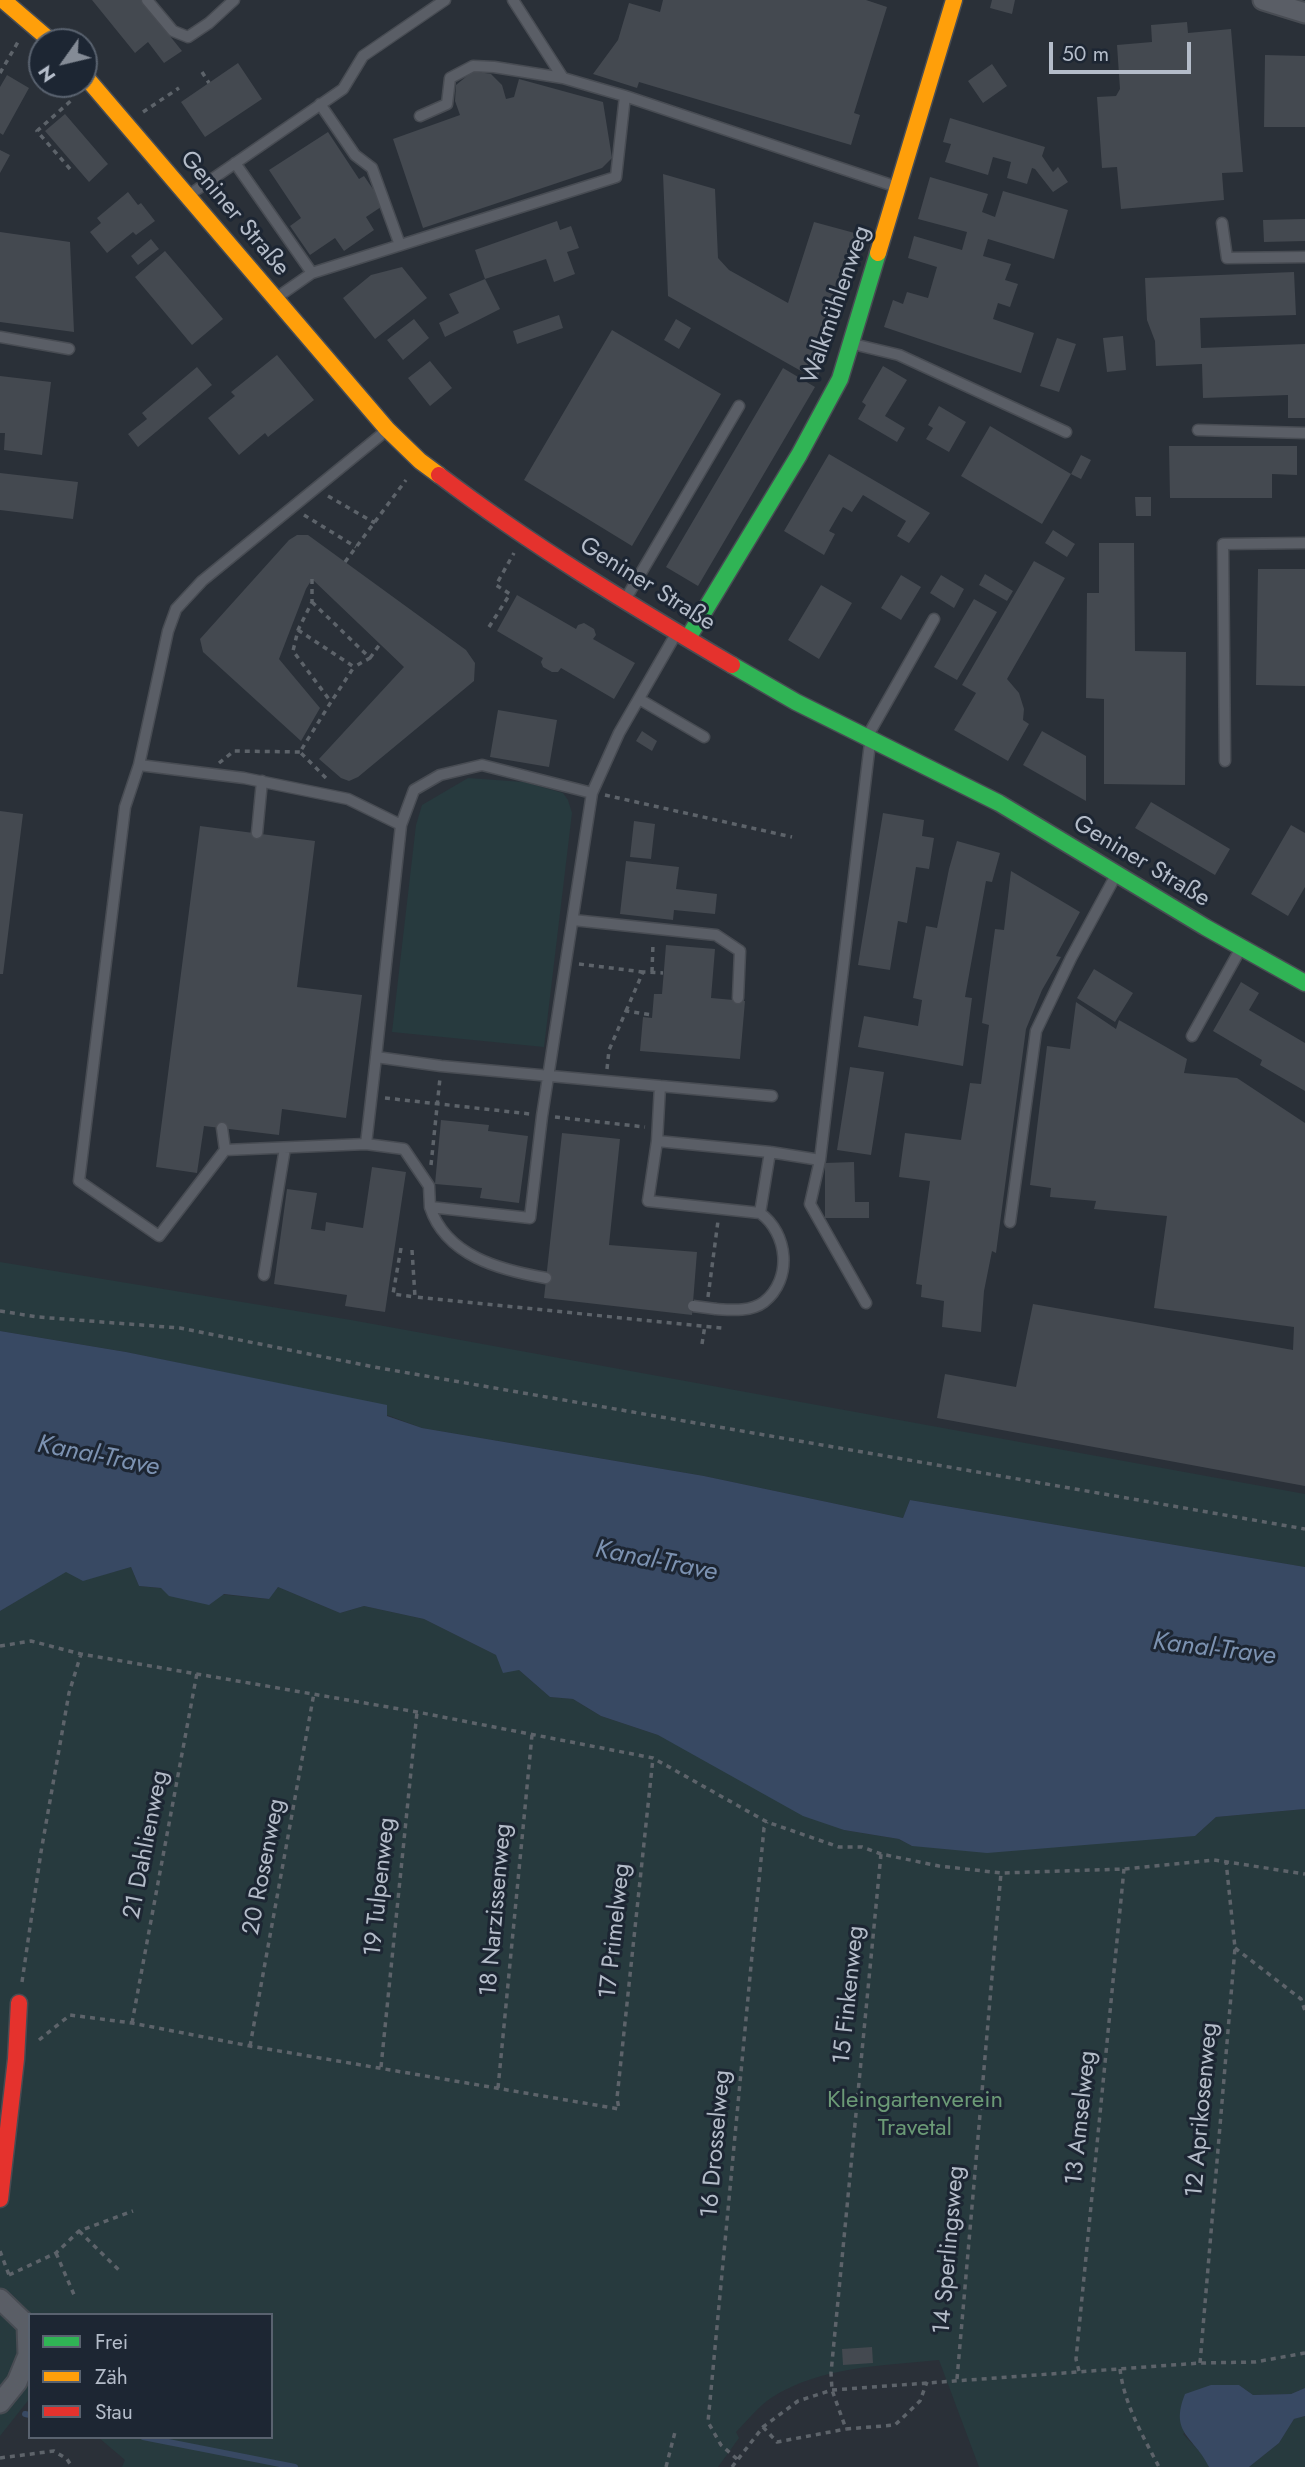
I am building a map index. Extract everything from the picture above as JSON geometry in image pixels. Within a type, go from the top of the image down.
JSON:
[{"type":"main road","points":[[2,0],[34,27]]},
{"type":"main road","name":"Walkmühlenweg","points":[[682,635],[799,455],[840,379],[954,0]]},
{"type":"main road","name":"Geniner Straße","points":[[98,90],[387,429],[420,461],[473,501],[625,600],[796,702],[999,803],[1205,927],[1305,983]]},
{"type":"main road","points":[[0,2199],[16,2059],[19,2003]]},
{"type":"street","points":[[1263,0],[1305,13]]},
{"type":"street","points":[[0,2403],[17,2382],[28,2355],[26,2325],[4,2302]]},
{"type":"lane","points":[[147,0],[173,31],[188,37],[209,23],[234,0]]},
{"type":"lane","points":[[189,195],[343,89],[363,56],[446,0]]},
{"type":"lane","points":[[513,0],[563,78]]},
{"type":"lane","points":[[420,116],[447,104],[450,78],[473,66],[494,66],[563,78],[625,96],[899,188]]},
{"type":"lane","points":[[275,298],[312,273],[616,177],[625,96]]},
{"type":"lane","points":[[320,104],[355,155],[372,168],[400,244]]},
{"type":"lane","points":[[235,163],[312,273]]},
{"type":"lane","points":[[1222,223],[1227,258],[1305,257]]},
{"type":"lane","points":[[0,337],[69,349]]},
{"type":"lane","points":[[851,343],[899,355],[1066,432]]},
{"type":"lane","points":[[625,600],[739,406]]},
{"type":"lane","points":[[222,1128],[225,1150],[159,1236],[79,1181],[125,807],[139,765],[168,631],[176,609],[202,581],[387,429]]},
{"type":"lane","points":[[1198,430],[1305,433]]},
{"type":"lane","points":[[1225,761],[1223,544],[1305,543]]},
{"type":"lane","points":[[866,1303],[810,1204],[820,1160],[869,738],[934,619]]},
{"type":"lane","points":[[430,1207],[530,1218],[542,1116],[568,963],[592,793],[619,733],[682,635]]},
{"type":"lane","points":[[639,699],[704,737]]},
{"type":"lane","points":[[139,765],[262,781],[348,799],[401,825]]},
{"type":"lane","points":[[366,1144],[401,825],[414,790],[440,775],[481,765],[592,793]]},
{"type":"lane","points":[[257,833],[262,781]]},
{"type":"lane","points":[[1010,1222],[1035,1031],[1117,874]]},
{"type":"lane","points":[[573,920],[716,935],[740,951],[738,998]]},
{"type":"lane","points":[[1192,1036],[1242,946]]},
{"type":"lane","points":[[376,1057],[441,1066],[772,1096]]},
{"type":"lane","points":[[660,1086],[657,1141],[648,1201],[760,1213],[772,1222],[784,1250],[780,1283],[763,1303],[737,1311],[711,1311],[693,1306]]},
{"type":"lane","points":[[657,1141],[770,1152],[820,1160]]},
{"type":"lane","points":[[225,1150],[366,1144],[404,1149],[429,1186],[430,1207],[435,1223],[452,1241],[474,1256],[507,1271],[546,1278]]},
{"type":"lane","points":[[264,1275],[285,1148]]},
{"type":"lane","points":[[760,1213],[770,1152]]},
{"type":"path","points":[[0,73],[16,44],[34,27]]},
{"type":"path","points":[[202,72],[209,83]]},
{"type":"path","points":[[127,123],[179,88]]},
{"type":"path","points":[[69,98],[37,131],[70,169]]},
{"type":"path","points":[[345,562],[420,461]]},
{"type":"path","points":[[314,489],[375,523]]},
{"type":"path","points":[[292,508],[356,547]]},
{"type":"path","points":[[489,627],[509,594],[496,585],[525,536]]},
{"type":"path","points":[[312,579],[312,602],[298,630],[293,651],[331,702]]},
{"type":"path","points":[[312,602],[370,658]]},
{"type":"path","points":[[502,606],[509,610]]},
{"type":"path","points":[[298,630],[354,667]]},
{"type":"path","points":[[300,752],[354,667],[370,658],[380,644]]},
{"type":"path","points":[[212,774],[221,760],[234,751],[300,752],[348,799]]},
{"type":"path","points":[[592,793],[792,837]]},
{"type":"path","points":[[652,972],[656,929]]},
{"type":"path","points":[[568,963],[663,973]]},
{"type":"path","points":[[605,1081],[609,1050],[643,972]]},
{"type":"path","points":[[626,1011],[652,1015]]},
{"type":"path","points":[[429,1186],[441,1066]]},
{"type":"path","points":[[372,1096],[657,1129]]},
{"type":"path","points":[[708,1300],[719,1209]]},
{"type":"path","points":[[401,1248],[393,1294],[722,1328]]},
{"type":"path","points":[[412,1250],[415,1297]]},
{"type":"path","points":[[0,1311],[38,1317],[180,1328],[387,1369],[1305,1529]]},
{"type":"path","points":[[702,1344],[711,1311]]},
{"type":"path","points":[[0,1646],[31,1642],[81,1654],[314,1693],[653,1758],[767,1822],[839,1847],[862,1847],[881,1854],[939,1866],[1001,1873],[1124,1869],[1214,1860],[1305,1874]]},
{"type":"path","points":[[19,2003],[66,1706],[81,1654]]},
{"type":"path","name":"21 Dahlienweg","points":[[132,2023],[197,1673]]},
{"type":"path","name":"20 Rosenweg","points":[[250,2046],[314,1693]]},
{"type":"path","name":"19 Tulpenweg","points":[[381,2067],[417,1712]]},
{"type":"path","name":"18 Narzissenweg","points":[[498,2089],[532,1735]]},
{"type":"path","name":"17 Primelweg","points":[[498,2089],[618,2109],[653,1758]]},
{"type":"path","name":"16 Drosselweg","points":[[737,2459],[721,2445],[708,2422],[764,1828],[767,1822]]},
{"type":"path","name":"15 Finkenweg","points":[[832,2390],[832,2360],[881,1854]]},
{"type":"path","name":"12 Aprikosenweg","points":[[1200,2363],[1235,1948],[1226,1861]]},
{"type":"path","name":"13 Amselweg","points":[[1079,2371],[1076,2359],[1124,1869]]},
{"type":"path","name":"14 Sperlingsweg","points":[[957,2379],[1001,1873]]},
{"type":"path","points":[[1235,1948],[1303,1999],[1305,2011]]},
{"type":"path","points":[[16,2059],[70,2015],[132,2023],[498,2089]]},
{"type":"path","points":[[9,2275],[56,2253],[79,2231],[133,2211]]},
{"type":"path","points":[[79,2231],[121,2272]]},
{"type":"path","points":[[0,2251],[9,2275],[4,2302]]},
{"type":"path","points":[[56,2253],[75,2297]]},
{"type":"path","points":[[732,2467],[763,2427],[798,2401],[832,2390],[957,2379],[1200,2363],[1255,2362],[1305,2353]]},
{"type":"path","points":[[1120,2369],[1122,2388],[1159,2467]]},
{"type":"path","points":[[763,2427],[777,2442],[846,2429],[895,2425],[919,2401],[927,2382]]},
{"type":"path","points":[[832,2390],[846,2429]]},
{"type":"path","points":[[666,2467],[675,2432]]},
{"type":"path","points":[[0,2458],[54,2451],[68,2459],[72,2467]]},
{"type":"green space","points":[[468,778],[524,782],[563,793],[572,813],[544,1047],[392,1032],[416,825],[422,805]]},
{"type":"green space","points":[[0,1262],[351,1320],[1305,1494],[1305,1567],[910,1500],[903,1518],[704,1476],[422,1428],[387,1415],[387,1406],[126,1352],[0,1331]]},
{"type":"green space","name":"Kleingartenverein Travetal","points":[[131,1567],[139,1586],[268,1599],[278,1587],[340,1613],[364,1606],[424,1619],[496,1655],[519,1670],[550,1697],[573,1699],[601,1716],[658,1735],[844,1830],[899,1839],[912,1846],[1195,1836],[1216,1817],[1305,1809],[1305,2388],[1291,2394],[1253,2395],[1239,2385],[1183,2434],[1204,2456],[1209,2467],[979,2467],[939,2360],[852,2369],[810,2379],[790,2387],[766,2402],[736,2432],[739,2438],[718,2467],[122,2467],[125,2460],[100,2439],[273,2439],[273,2313],[28,2313],[28,2401],[0,2436],[0,1611],[66,1571],[84,1580]]},
{"type":"green space","points":[[1305,2416],[1305,2467],[1249,2467],[1279,2443],[1294,2419]]},
{"type":"water","name":"Kanal-Trave","points":[[0,1331],[126,1352],[387,1405],[387,1416],[422,1428],[704,1476],[903,1518],[910,1500],[1305,1567],[1305,1809],[1216,1817],[1195,1836],[987,1853],[912,1846],[899,1839],[844,1830],[803,1816],[658,1735],[601,1716],[573,1699],[550,1697],[519,1670],[503,1673],[496,1655],[424,1619],[364,1606],[340,1613],[278,1587],[269,1599],[224,1594],[209,1605],[169,1596],[161,1588],[139,1586],[131,1567],[83,1581],[66,1572],[0,1611]]},
{"type":"water","points":[[1211,2385],[1239,2385],[1253,2395],[1291,2394],[1305,2388],[1305,2416],[1294,2419],[1279,2443],[1249,2467],[1209,2467],[1185,2434],[1180,2418],[1185,2394]]},
{"type":"building","points":[[92,0],[141,0],[182,51],[164,63],[148,42],[135,53]]},
{"type":"building","points":[[663,0],[866,0],[887,7],[854,113],[860,115],[851,145],[639,82],[637,88],[593,74],[618,40],[629,3],[660,12]]},
{"type":"building","points":[[992,0],[1015,0],[1012,14],[990,8]]},
{"type":"building","points":[[1187,22],[1188,33],[1231,29],[1243,172],[1222,173],[1224,200],[1121,209],[1117,167],[1102,168],[1097,97],[1116,96],[1120,89],[1117,45],[1152,42],[1151,25]]},
{"type":"building","points":[[1265,55],[1305,56],[1305,127],[1264,127]]},
{"type":"building","points":[[238,63],[262,99],[205,137],[181,102]]},
{"type":"building","points":[[992,64],[1007,86],[983,103],[968,81]]},
{"type":"building","points":[[473,71],[491,74],[502,85],[506,99],[514,97],[519,79],[603,102],[612,158],[602,168],[423,228],[393,139],[460,115],[455,101],[456,85]]},
{"type":"building","points":[[7,75],[28,87],[3,135],[0,133],[0,87]]},
{"type":"building","points":[[65,114],[108,164],[89,182],[45,131]]},
{"type":"building","points":[[950,118],[1045,147],[1042,156],[1053,172],[1058,167],[1068,182],[1053,192],[1032,168],[1027,184],[1007,178],[1011,162],[993,157],[988,175],[945,162],[951,144],[943,142]]},
{"type":"building","points":[[328,132],[359,179],[364,176],[384,205],[366,217],[374,230],[344,251],[335,238],[310,255],[290,226],[301,218],[269,170]]},
{"type":"building","points":[[0,150],[10,155],[0,173]]},
{"type":"building","points":[[663,174],[715,189],[718,258],[729,270],[788,303],[814,222],[862,235],[817,380],[668,296]]},
{"type":"building","points":[[930,177],[988,194],[982,212],[995,217],[1003,191],[1068,210],[1054,259],[988,239],[983,256],[1011,264],[1005,280],[1018,284],[1010,307],[998,303],[993,319],[1034,333],[1021,373],[884,327],[893,300],[903,304],[907,292],[928,298],[937,267],[908,258],[914,236],[962,250],[967,232],[918,219]]},
{"type":"building","points":[[128,192],[155,221],[136,235],[133,232],[107,253],[90,232],[101,223],[97,218]]},
{"type":"building","points":[[1305,219],[1305,241],[1264,242],[1263,220]]},
{"type":"building","points":[[557,221],[560,230],[571,226],[579,248],[567,252],[575,274],[554,282],[546,259],[485,279],[475,250]]},
{"type":"building","points":[[0,232],[70,242],[74,332],[0,322]]},
{"type":"building","points":[[151,239],[159,249],[138,265],[131,256]]},
{"type":"building","points":[[165,251],[223,319],[192,345],[135,277]]},
{"type":"building","points":[[402,267],[427,298],[375,339],[343,298],[371,275]]},
{"type":"building","points":[[1294,272],[1296,315],[1200,318],[1201,348],[1305,344],[1305,418],[1288,418],[1288,395],[1203,398],[1202,364],[1156,366],[1155,341],[1147,320],[1145,278]]},
{"type":"building","points":[[485,279],[500,309],[445,337],[439,323],[459,313],[449,294]]},
{"type":"building","points":[[559,315],[563,328],[517,344],[513,331]]},
{"type":"building","points":[[414,319],[429,338],[403,360],[387,340]]},
{"type":"building","points":[[676,319],[691,328],[679,349],[664,340]]},
{"type":"building","points":[[612,330],[721,394],[632,546],[524,480]]},
{"type":"building","points":[[1123,336],[1126,370],[1107,372],[1103,338]]},
{"type":"building","points":[[1057,338],[1076,344],[1059,392],[1040,386]]},
{"type":"building","points":[[277,355],[314,400],[268,437],[265,433],[239,455],[208,418],[235,396],[231,392]]},
{"type":"building","points":[[430,361],[452,388],[430,406],[408,378]]},
{"type":"building","points":[[883,366],[907,380],[885,416],[905,428],[897,442],[858,419],[866,405],[862,402]]},
{"type":"building","points":[[197,367],[212,385],[138,447],[128,434],[147,419],[142,413]]},
{"type":"building","points":[[783,368],[815,387],[698,586],[666,567]]},
{"type":"building","points":[[0,376],[51,382],[42,455],[4,450],[5,433],[0,433]]},
{"type":"building","points":[[939,406],[966,422],[949,452],[926,439],[933,428],[928,425]]},
{"type":"building","points":[[990,426],[1071,474],[1042,524],[961,476]]},
{"type":"building","points":[[1169,446],[1297,446],[1297,475],[1272,474],[1272,498],[1170,498]]},
{"type":"building","points":[[829,454],[930,513],[909,543],[897,536],[906,521],[863,495],[852,512],[843,507],[829,531],[835,534],[824,555],[784,531]]},
{"type":"building","points":[[1081,455],[1091,460],[1081,479],[1071,474]]},
{"type":"building","points":[[0,473],[78,482],[73,519],[0,510]]},
{"type":"building","points":[[1135,497],[1151,497],[1151,516],[1136,516]]},
{"type":"building","points":[[1053,530],[1075,544],[1067,557],[1045,543]]},
{"type":"building","points":[[297,535],[308,535],[466,650],[475,663],[474,681],[358,777],[349,781],[341,778],[319,759],[404,667],[312,579],[279,659],[320,708],[301,741],[203,652],[200,639],[289,540]]},
{"type":"building","points":[[1099,543],[1134,543],[1135,651],[1186,652],[1185,785],[1104,784],[1104,699],[1086,698],[1087,593],[1099,593]]},
{"type":"building","points":[[1034,561],[1065,578],[1007,679],[1019,693],[1024,709],[1023,720],[1029,724],[1008,761],[954,730],[976,693],[962,685]]},
{"type":"building","points":[[1258,569],[1305,569],[1305,686],[1256,685]]},
{"type":"building","points":[[985,574],[1013,591],[1007,601],[979,585]]},
{"type":"building","points":[[901,575],[921,587],[901,620],[881,608]]},
{"type":"building","points":[[941,575],[964,589],[954,608],[930,593]]},
{"type":"building","points":[[821,585],[852,603],[819,659],[788,640]]},
{"type":"building","points":[[517,595],[576,629],[584,623],[594,629],[596,635],[593,639],[635,663],[614,699],[561,668],[558,672],[552,672],[543,667],[543,658],[497,631]]},
{"type":"building","points":[[974,599],[997,612],[957,680],[934,667]]},
{"type":"building","points":[[498,710],[557,720],[549,767],[490,757]]},
{"type":"building","points":[[642,731],[657,741],[652,751],[636,741]]},
{"type":"building","points":[[1042,731],[1086,756],[1086,801],[1023,765]]},
{"type":"building","points":[[1151,802],[1230,849],[1215,875],[1135,828]]},
{"type":"building","points":[[0,811],[23,814],[3,974],[0,974]]},
{"type":"building","points":[[883,813],[924,820],[922,836],[934,838],[929,869],[916,867],[907,923],[898,921],[890,970],[858,965]]},
{"type":"building","points":[[634,821],[655,824],[651,859],[630,857]]},
{"type":"building","points":[[1291,825],[1305,833],[1305,887],[1288,916],[1251,894]]},
{"type":"building","points":[[200,826],[315,841],[297,987],[362,995],[346,1118],[282,1109],[279,1135],[204,1126],[197,1173],[156,1167]]},
{"type":"building","points":[[957,841],[1000,853],[992,882],[986,881],[965,997],[972,998],[963,1066],[858,1047],[864,1016],[918,1026],[922,1000],[913,998],[926,926],[937,928]]},
{"type":"building","points":[[626,861],[679,867],[676,889],[717,894],[715,914],[674,910],[673,920],[620,914]]},
{"type":"building","points":[[1011,871],[1080,912],[1056,956],[1061,957],[1042,990],[1026,1029],[996,1253],[992,1251],[984,1291],[981,1332],[942,1327],[944,1301],[921,1297],[922,1285],[916,1284],[930,1181],[899,1177],[905,1133],[961,1140],[970,1083],[981,1084],[989,1025],[982,1023],[995,929],[1004,930]]},
{"type":"building","points":[[666,945],[715,949],[711,998],[745,1001],[740,1059],[640,1051],[643,1017],[652,1018],[654,994],[662,994]]},
{"type":"building","points":[[1094,969],[1133,993],[1115,1022],[1077,998]]},
{"type":"building","points":[[1241,982],[1259,993],[1249,1010],[1305,1043],[1305,1091],[1260,1065],[1262,1060],[1213,1031]]},
{"type":"building","points":[[1076,1002],[1116,1029],[1119,1020],[1187,1059],[1184,1073],[1237,1078],[1305,1123],[1305,1486],[937,1418],[945,1374],[1016,1387],[1033,1304],[1293,1350],[1294,1327],[1154,1308],[1167,1216],[1094,1209],[1096,1201],[1050,1197],[1051,1188],[1030,1185],[1047,1046],[1070,1049]]},
{"type":"building","points":[[850,1067],[884,1072],[871,1155],[837,1150]]},
{"type":"building","points":[[441,1120],[489,1125],[488,1131],[528,1136],[519,1203],[480,1198],[482,1188],[435,1184]]},
{"type":"building","points":[[562,1133],[620,1139],[609,1245],[697,1252],[692,1315],[544,1298]]},
{"type":"building","points":[[854,1162],[855,1202],[869,1202],[869,1218],[825,1218],[825,1163]]},
{"type":"building","points":[[372,1167],[406,1172],[385,1312],[345,1306],[347,1295],[274,1284],[287,1189],[317,1193],[311,1229],[325,1231],[326,1222],[363,1228]]},
{"type":"building","points":[[872,2347],[873,2363],[843,2365],[842,2349]]},
{"type":"waterway","points":[[153,2439],[295,2467]]},
{"type":"traffic: fast","points":[[688,638],[799,455],[840,379],[878,253]]},
{"type":"traffic: fast","points":[[732,665],[796,702],[999,803],[1205,927],[1305,983]]},
{"type":"traffic: slow","points":[[3,0],[36,28]]},
{"type":"traffic: slow","points":[[878,253],[954,0]]},
{"type":"traffic: slow","points":[[98,91],[387,429],[420,461],[439,475]]},
{"type":"traffic: jam","points":[[439,475],[546,550],[732,665]]},
{"type":"traffic: jam","points":[[0,2199],[16,2059],[19,2003]]}]
